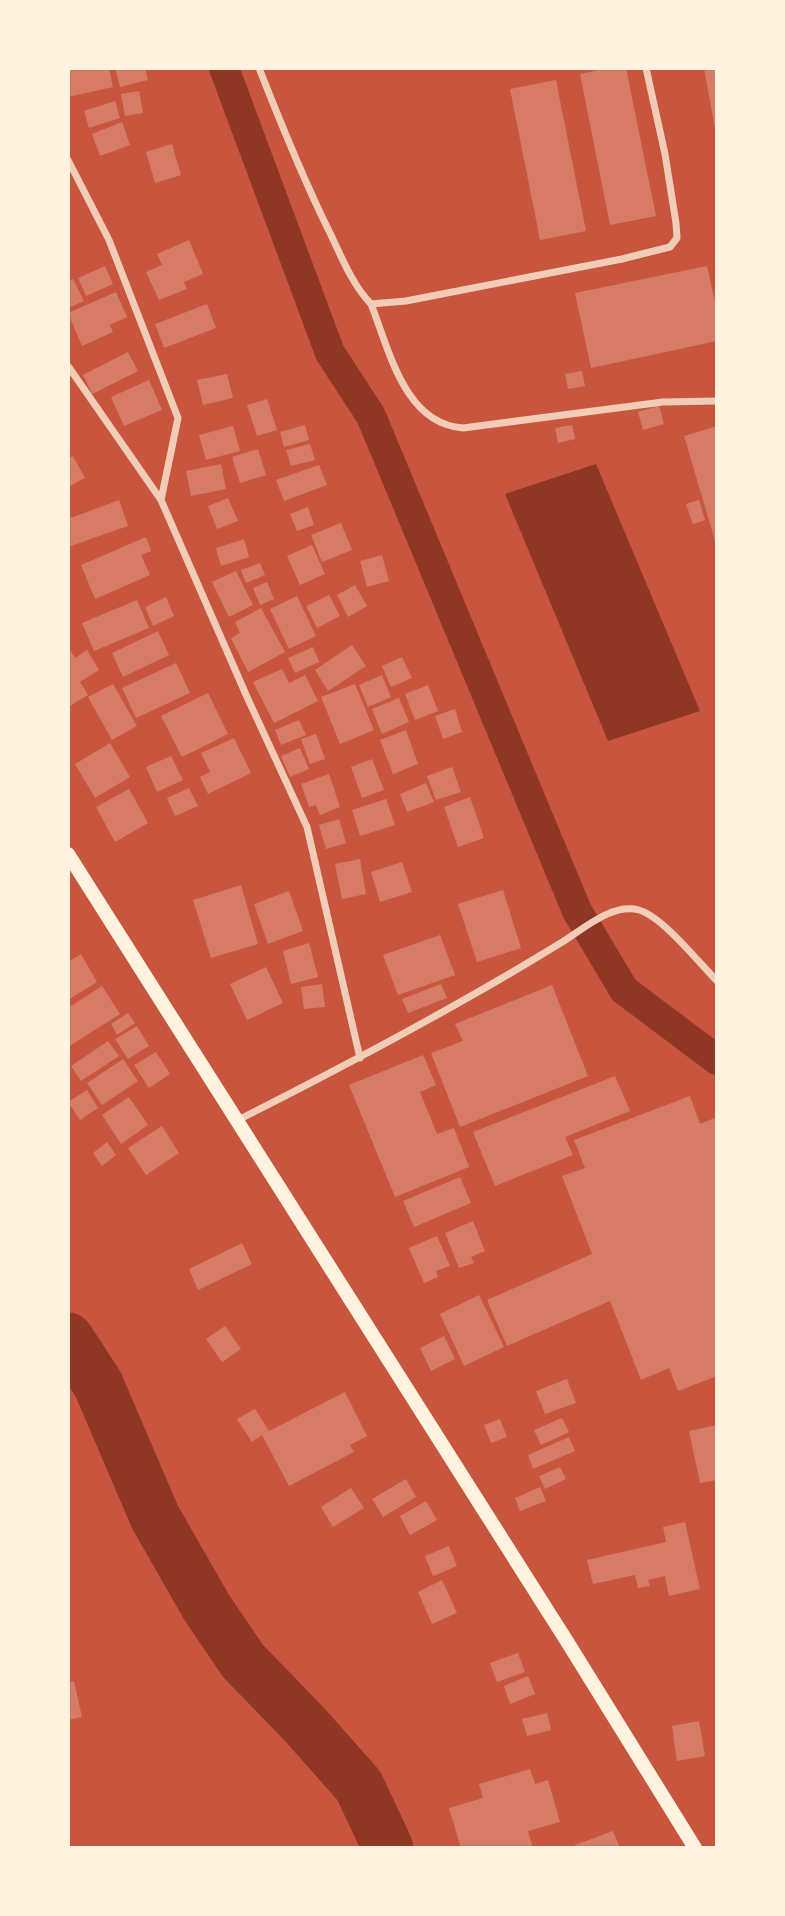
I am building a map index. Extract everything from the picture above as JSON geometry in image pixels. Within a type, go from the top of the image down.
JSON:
[{"type":"main road","points":[[68,854],[695,1848]]},
{"type":"street","points":[[259,68],[300,172],[346,267],[361,293],[371,304],[407,392],[435,421],[449,427],[463,428],[663,402],[717,401]]},
{"type":"street","points":[[371,304],[419,298],[622,259],[670,247],[677,238],[676,223],[665,154],[646,68]]},
{"type":"street","points":[[68,160],[108,240],[178,418],[161,500]]},
{"type":"street","points":[[68,366],[161,500],[307,828],[360,1058]]},
{"type":"street","points":[[238,1120],[360,1058],[616,910],[639,910],[658,920],[717,981]]},
{"type":"shaded area","points":[[596,464],[700,711],[608,741],[505,494]]},
{"type":"building","points":[[68,68],[109,68],[113,87],[68,97]]},
{"type":"building","points":[[115,68],[145,68],[148,80],[120,87]]},
{"type":"building","points":[[608,68],[626,68],[656,216],[610,225],[580,74]]},
{"type":"building","points":[[704,68],[717,68],[717,129],[715,129]]},
{"type":"building","points":[[556,80],[586,231],[540,240],[510,89]]},
{"type":"building","points":[[139,91],[143,113],[125,116],[121,94]]},
{"type":"building","points":[[115,101],[120,118],[89,128],[84,111]]},
{"type":"building","points":[[122,122],[130,145],[100,156],[92,134]]},
{"type":"building","points":[[172,144],[181,175],[155,183],[146,152]]},
{"type":"building","points":[[189,240],[203,274],[184,282],[187,289],[159,300],[146,272],[162,265],[157,254]]},
{"type":"building","points":[[105,266],[113,284],[86,296],[78,278]]},
{"type":"building","points":[[707,266],[717,310],[717,341],[591,368],[575,293]]},
{"type":"building","points":[[73,279],[84,301],[68,308],[68,281]]},
{"type":"building","points":[[116,292],[127,317],[110,325],[113,332],[82,346],[68,313]]},
{"type":"building","points":[[207,304],[216,328],[164,348],[155,324]]},
{"type":"building","points":[[128,352],[138,371],[92,394],[83,375]]},
{"type":"building","points":[[582,371],[585,386],[568,389],[565,374]]},
{"type":"building","points":[[227,374],[233,398],[203,405],[197,380]]},
{"type":"building","points":[[149,380],[162,410],[124,426],[111,397]]},
{"type":"building","points":[[267,399],[277,430],[257,436],[247,405]]},
{"type":"building","points":[[659,406],[664,424],[643,430],[638,412]]},
{"type":"building","points":[[305,425],[309,440],[284,447],[280,432]]},
{"type":"building","points":[[572,425],[575,439],[558,443],[555,428]]},
{"type":"building","points":[[233,426],[240,451],[206,460],[199,435]]},
{"type":"building","points":[[717,426],[717,544],[716,544],[684,436]]},
{"type":"building","points":[[310,444],[315,460],[291,466],[286,450]]},
{"type":"building","points":[[258,449],[266,475],[240,483],[232,457]]},
{"type":"building","points":[[73,456],[85,478],[68,487],[68,458]]},
{"type":"building","points":[[221,464],[226,489],[191,496],[186,471]]},
{"type":"building","points":[[319,465],[327,485],[284,501],[276,480]]},
{"type":"building","points":[[228,498],[238,521],[217,529],[208,506]]},
{"type":"building","points":[[119,500],[128,526],[68,547],[68,519]]},
{"type":"building","points":[[699,500],[705,520],[693,524],[686,504]]},
{"type":"building","points":[[308,507],[314,525],[297,531],[290,514]]},
{"type":"building","points":[[341,523],[352,550],[322,562],[311,535]]},
{"type":"building","points":[[146,537],[151,551],[141,555],[150,575],[95,599],[81,565]]},
{"type":"building","points":[[244,539],[249,557],[221,566],[216,548]]},
{"type":"building","points":[[312,545],[325,574],[300,585],[287,556]]},
{"type":"building","points":[[382,555],[389,581],[367,587],[360,561]]},
{"type":"building","points":[[260,563],[265,575],[246,583],[241,570]]},
{"type":"building","points":[[236,571],[253,605],[229,617],[212,582]]},
{"type":"building","points":[[267,582],[274,599],[260,605],[253,588]]},
{"type":"building","points":[[355,585],[367,606],[348,617],[337,595]]},
{"type":"building","points":[[329,595],[340,616],[317,628],[306,606]]},
{"type":"building","points":[[297,596],[316,636],[289,649],[270,609]]},
{"type":"building","points":[[166,597],[174,616],[153,626],[145,607]]},
{"type":"building","points":[[137,600],[149,628],[94,651],[82,623]]},
{"type":"building","points":[[261,608],[285,652],[248,672],[231,638],[240,633],[235,622]]},
{"type":"building","points":[[158,631],[169,655],[123,677],[112,653]]},
{"type":"building","points":[[352,645],[366,666],[328,691],[315,670]]},
{"type":"building","points":[[313,647],[319,662],[295,673],[288,658]]},
{"type":"building","points":[[70,650],[75,658],[87,650],[99,670],[80,682],[88,695],[68,707]]},
{"type":"building","points":[[402,657],[412,678],[391,687],[382,666]]},
{"type":"building","points":[[176,663],[190,693],[136,718],[122,688]]},
{"type":"building","points":[[282,669],[289,683],[305,675],[318,701],[274,723],[253,682]]},
{"type":"building","points":[[382,675],[391,697],[368,707],[359,685]]},
{"type":"building","points":[[113,684],[137,726],[112,740],[88,697]]},
{"type":"building","points":[[355,684],[374,730],[340,744],[321,697]]},
{"type":"building","points":[[428,685],[438,711],[415,720],[405,694]]},
{"type":"building","points":[[208,693],[228,734],[182,757],[161,716]]},
{"type":"building","points":[[399,698],[409,722],[382,734],[372,709]]},
{"type":"building","points":[[455,709],[462,732],[443,739],[435,716]]},
{"type":"building","points":[[299,720],[306,735],[281,745],[275,730]]},
{"type":"building","points":[[406,730],[418,764],[393,774],[380,740]]},
{"type":"building","points":[[316,734],[325,759],[310,764],[301,739]]},
{"type":"building","points":[[234,738],[251,773],[208,794],[200,777],[210,772],[201,753]]},
{"type":"building","points":[[110,743],[130,777],[95,798],[75,764]]},
{"type":"building","points":[[300,748],[309,769],[290,777],[281,756]]},
{"type":"building","points":[[171,756],[183,780],[157,792],[146,767]]},
{"type":"building","points":[[372,759],[384,790],[362,798],[351,767]]},
{"type":"building","points":[[452,767],[461,792],[436,800],[427,776]]},
{"type":"building","points":[[329,774],[340,807],[320,815],[316,805],[309,807],[301,784]]},
{"type":"building","points":[[426,783],[434,802],[407,812],[400,794]]},
{"type":"building","points":[[189,788],[198,806],[175,816],[167,798]]},
{"type":"building","points":[[129,789],[148,823],[115,842],[96,807]]},
{"type":"building","points":[[470,797],[484,838],[458,847],[444,807]]},
{"type":"building","points":[[386,799],[395,825],[360,836],[352,810]]},
{"type":"building","points":[[339,819],[346,843],[326,849],[319,825]]},
{"type":"building","points":[[360,859],[366,894],[342,899],[335,864]]},
{"type":"building","points":[[402,862],[412,892],[380,902],[371,872]]},
{"type":"building","points":[[241,885],[258,944],[211,958],[193,900]]},
{"type":"building","points":[[503,890],[521,948],[477,962],[458,904]]},
{"type":"building","points":[[289,891],[303,931],[268,944],[254,904]]},
{"type":"building","points":[[440,935],[455,975],[398,995],[383,955]]},
{"type":"building","points":[[309,943],[318,977],[291,984],[283,951]]},
{"type":"building","points":[[81,954],[97,982],[68,1000],[68,962]]},
{"type":"building","points":[[266,967],[283,1003],[247,1020],[230,984]]},
{"type":"building","points":[[322,984],[325,1007],[304,1009],[301,987]]},
{"type":"building","points":[[441,984],[447,998],[408,1013],[402,999]]},
{"type":"building","points":[[552,985],[588,1076],[460,1127],[431,1053],[463,1041],[455,1024]]},
{"type":"building","points":[[102,986],[120,1014],[68,1047],[68,1008]]},
{"type":"building","points":[[128,1013],[135,1023],[117,1035],[111,1024]]},
{"type":"building","points":[[137,1026],[149,1046],[128,1059],[115,1039]]},
{"type":"building","points":[[108,1041],[119,1056],[81,1081],[71,1066]]},
{"type":"building","points":[[156,1052],[170,1074],[149,1088],[134,1065]]},
{"type":"building","points":[[423,1055],[436,1085],[420,1092],[437,1134],[454,1128],[469,1167],[395,1197],[349,1085]]},
{"type":"building","points":[[123,1059],[138,1081],[102,1105],[87,1083]]},
{"type":"building","points":[[615,1076],[630,1111],[565,1137],[573,1155],[495,1186],[473,1132]]},
{"type":"building","points":[[87,1090],[98,1108],[80,1120],[68,1102]]},
{"type":"building","points":[[690,1096],[700,1124],[717,1117],[717,1376],[678,1391],[669,1368],[641,1380],[610,1301],[507,1346],[487,1300],[592,1254],[562,1176],[585,1168],[574,1140]]},
{"type":"building","points":[[129,1097],[148,1125],[121,1144],[102,1115]]},
{"type":"building","points":[[162,1126],[179,1153],[146,1175],[128,1148]]},
{"type":"building","points":[[107,1142],[116,1155],[102,1166],[93,1153]]},
{"type":"building","points":[[460,1177],[471,1203],[414,1227],[403,1201]]},
{"type":"building","points":[[473,1221],[485,1251],[471,1257],[474,1263],[459,1268],[445,1233]]},
{"type":"building","points":[[437,1236],[450,1266],[436,1271],[438,1277],[424,1283],[409,1248]]},
{"type":"building","points":[[242,1243],[252,1264],[198,1290],[189,1269]]},
{"type":"building","points":[[479,1295],[504,1347],[464,1366],[440,1314]]},
{"type":"building","points":[[225,1326],[241,1349],[222,1362],[206,1339]]},
{"type":"building","points":[[444,1336],[455,1359],[431,1371],[420,1348]]},
{"type":"building","points":[[567,1379],[576,1403],[545,1414],[536,1391]]},
{"type":"building","points":[[345,1392],[367,1436],[350,1445],[354,1452],[289,1486],[262,1435],[252,1442],[237,1419],[255,1409],[269,1431]]},
{"type":"building","points":[[562,1418],[569,1432],[541,1445],[534,1430]]},
{"type":"building","points":[[500,1419],[507,1437],[491,1443],[484,1425]]},
{"type":"building","points":[[717,1425],[717,1480],[700,1483],[689,1431]]},
{"type":"building","points":[[569,1437],[575,1451],[533,1469],[528,1455]]},
{"type":"building","points":[[560,1467],[566,1479],[545,1489],[539,1476]]},
{"type":"building","points":[[406,1479],[416,1497],[383,1517],[372,1499]]},
{"type":"building","points":[[540,1487],[546,1501],[520,1511],[515,1498]]},
{"type":"building","points":[[351,1488],[364,1508],[333,1527],[321,1507]]},
{"type":"building","points":[[426,1501],[437,1520],[410,1535],[400,1516]]},
{"type":"building","points":[[685,1522],[700,1589],[669,1596],[665,1576],[648,1580],[650,1586],[638,1588],[635,1575],[593,1584],[587,1560],[666,1542],[663,1527]]},
{"type":"building","points":[[449,1546],[457,1566],[433,1576],[425,1556]]},
{"type":"building","points":[[442,1580],[457,1613],[432,1624],[418,1592]]},
{"type":"building","points":[[518,1653],[525,1672],[497,1682],[490,1663]]},
{"type":"building","points":[[528,1676],[535,1694],[510,1704],[504,1686]]},
{"type":"building","points":[[74,1681],[82,1717],[68,1720],[68,1683]]},
{"type":"building","points":[[547,1713],[551,1730],[527,1736],[522,1719]]},
{"type":"building","points":[[699,1721],[705,1756],[677,1761],[672,1726]]},
{"type":"building","points":[[530,1769],[535,1784],[548,1780],[560,1822],[528,1831],[533,1848],[461,1848],[449,1808],[483,1798],[479,1784]]},
{"type":"building","points":[[613,1831],[620,1848],[576,1848],[575,1845]]},
{"type":"waterway","points":[[224,68],[330,353],[371,416],[577,911],[624,990],[717,1060]]},
{"type":"waterway","points":[[68,1338],[98,1384],[155,1517],[207,1608],[243,1661],[359,1786],[388,1848]]}]
